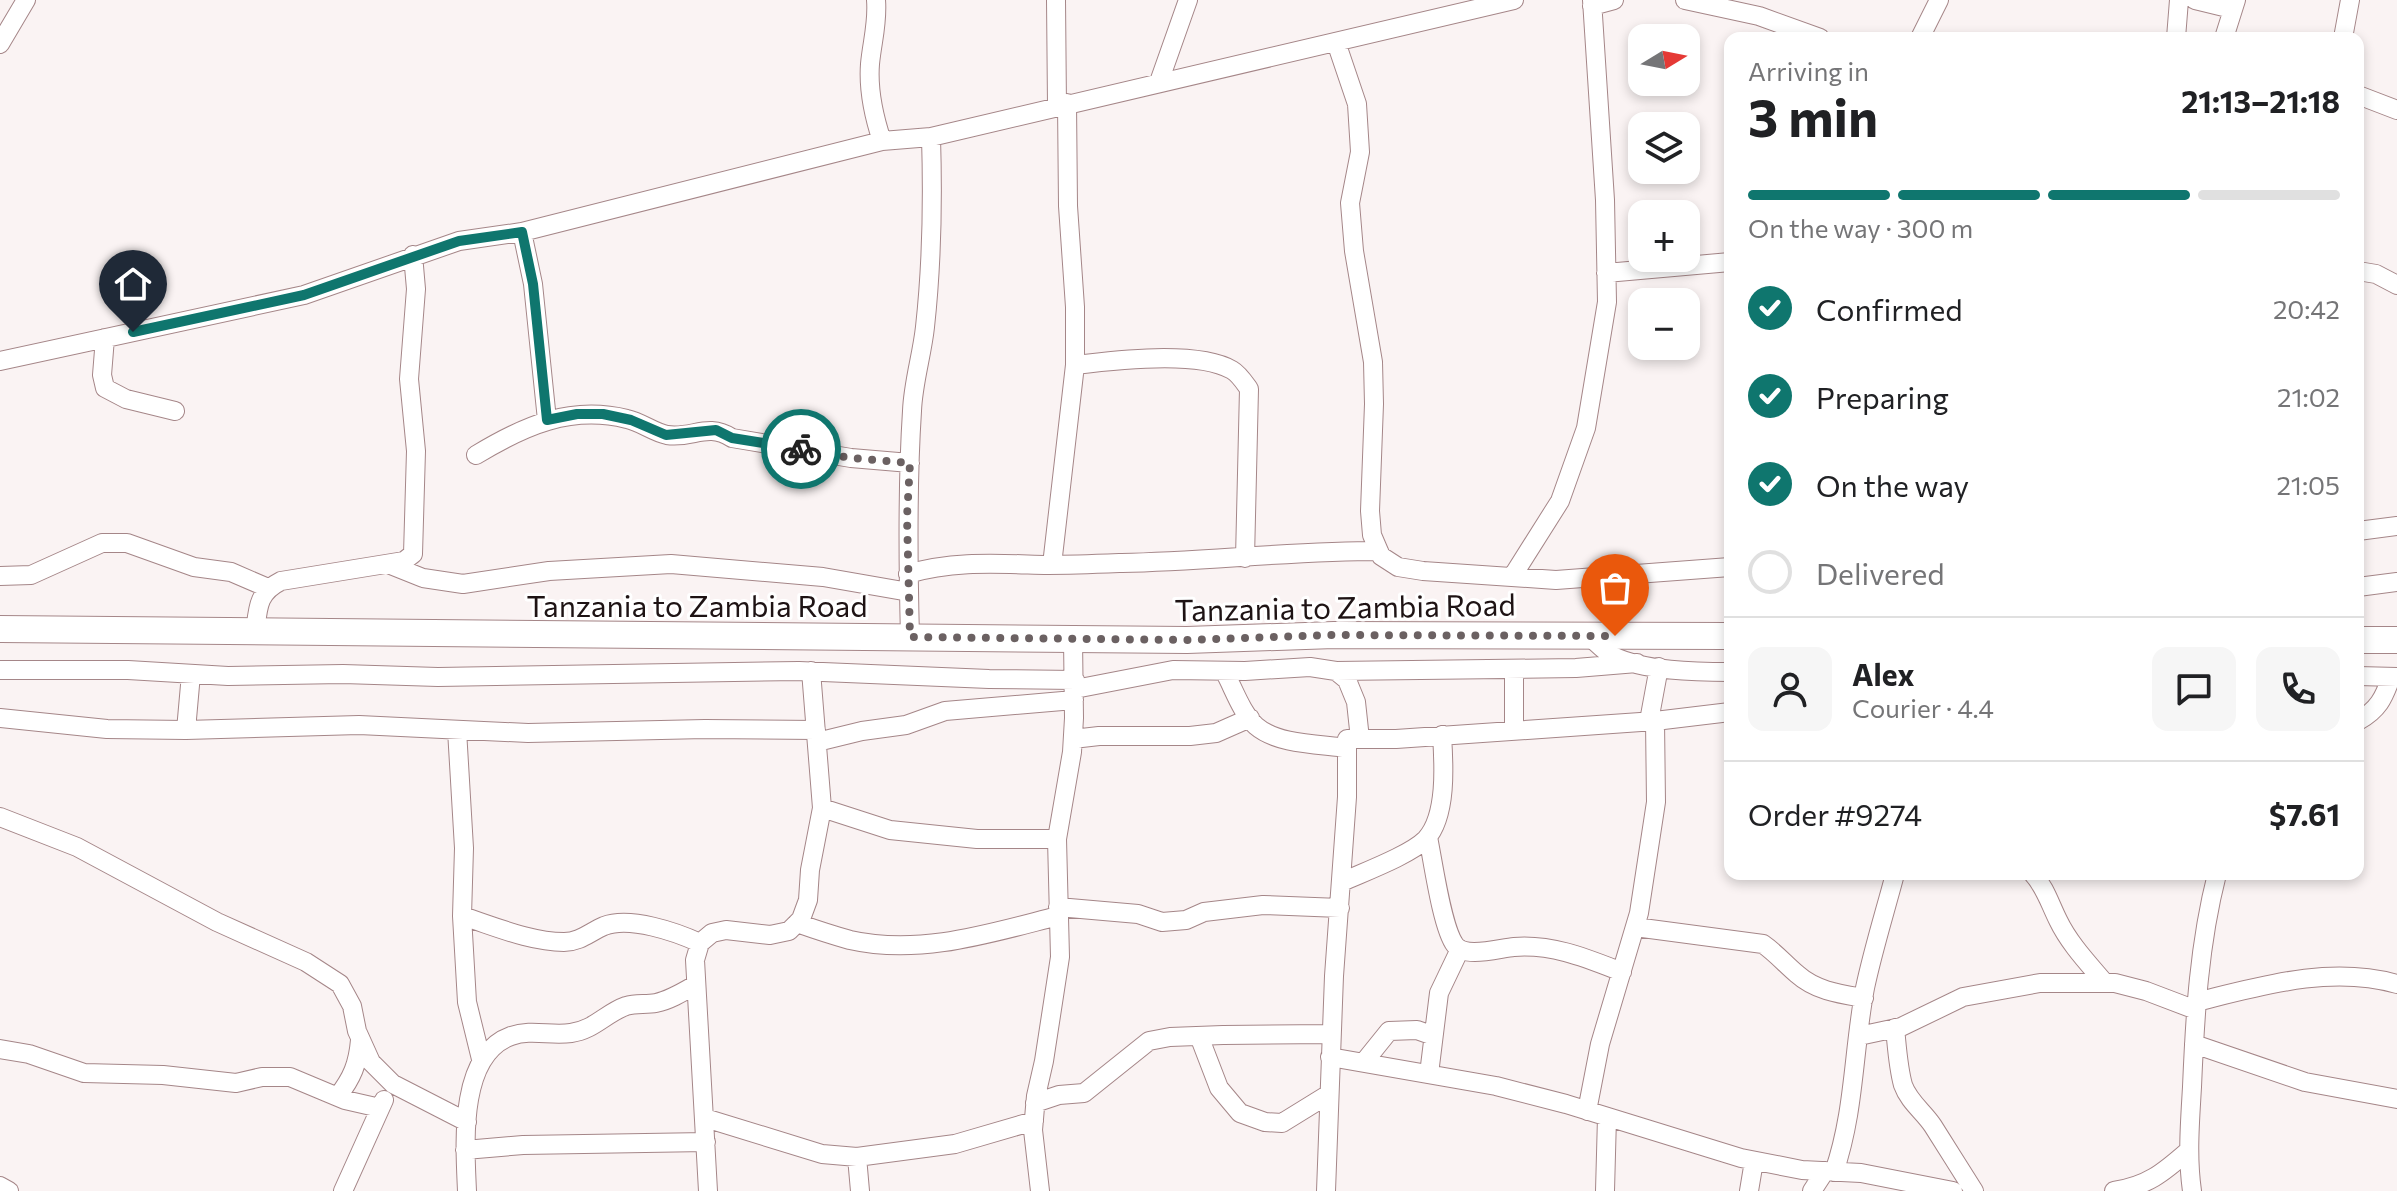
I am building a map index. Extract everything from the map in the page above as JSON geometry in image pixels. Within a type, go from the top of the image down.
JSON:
[{"type":"highway","name":"Tanzania to Zambia Road","points":[[0,629],[1187,640],[1334,635],[1724,636]]},
{"type":"highway","points":[[2364,640],[2397,640]]},
{"type":"street","points":[[0,44],[26,0]]},
{"type":"street","points":[[876,0],[878,21],[870,66],[874,116],[882,141]]},
{"type":"street","points":[[1052,565],[1070,433],[1075,365],[1075,307],[1056,0]]},
{"type":"street","points":[[1159,82],[1188,0]]},
{"type":"street","points":[[1512,577],[1560,501],[1586,428],[1607,302],[1605,200],[1592,3],[1614,0]]},
{"type":"street","points":[[1685,0],[1759,16],[1803,32]]},
{"type":"street","points":[[1923,32],[1939,0]]},
{"type":"street","points":[[2176,32],[2178,7],[2194,0],[2234,4],[2226,32]]},
{"type":"street","points":[[2344,32],[2350,0]]},
{"type":"street","points":[[0,361],[304,295],[459,241],[522,232],[882,141],[931,137],[1508,1]]},
{"type":"street","points":[[1336,42],[1357,104],[1360,152],[1350,203],[1354,251],[1373,362],[1370,511],[1372,535],[1381,556],[1398,567],[1556,580],[1724,567]]},
{"type":"street","points":[[2364,97],[2397,110]]},
{"type":"street","points":[[910,637],[908,583],[912,408],[925,330],[931,265],[931,137]]},
{"type":"street","points":[[522,232],[533,284],[547,420]]},
{"type":"street","points":[[255,633],[260,600],[268,588],[281,581],[404,561],[413,554],[416,451],[409,379],[416,289],[413,255]]},
{"type":"street","points":[[1606,273],[1724,263]]},
{"type":"street","points":[[2364,272],[2376,274],[2397,285]]},
{"type":"street","points":[[105,338],[102,375],[105,388],[126,399],[175,411]]},
{"type":"street","points":[[1075,365],[1136,357],[1218,364],[1236,372],[1249,389],[1245,558]]},
{"type":"street","points":[[476,455],[507,437],[547,420],[577,414],[603,414],[631,420],[666,435],[716,430],[732,438],[851,458],[910,463]]},
{"type":"street","points":[[2364,530],[2397,526]]},
{"type":"street","points":[[0,576],[31,575],[102,543],[127,543],[194,567],[231,572],[268,588]]},
{"type":"street","points":[[388,564],[423,578],[463,584],[549,571],[671,564],[908,583],[932,567],[969,564],[1052,565],[1379,551]]},
{"type":"street","points":[[2364,586],[2397,582]]},
{"type":"street","points":[[1589,636],[1613,656],[1637,663],[1724,672]]},
{"type":"street","points":[[1040,1191],[1034,1112],[1060,957],[1057,839],[1073,739],[1073,639]]},
{"type":"street","points":[[0,718],[107,729],[359,725],[528,733],[705,729],[816,736],[906,725],[945,711],[1173,670],[1310,667],[1336,671],[1514,669],[1637,663]]},
{"type":"street","points":[[1587,1111],[1600,1044],[1635,927],[1656,802],[1652,721],[1659,667]]},
{"type":"street","points":[[1514,669],[1514,730]]},
{"type":"street","points":[[0,670],[438,677],[811,671],[989,679],[1075,689]]},
{"type":"street","points":[[708,1191],[695,960],[700,943],[712,933],[726,930],[770,935],[789,931],[801,919],[808,900],[810,870],[822,808],[811,671]]},
{"type":"street","points":[[1224,671],[1256,726],[1271,735],[1302,742],[1354,744],[1724,713]]},
{"type":"street","points":[[1326,1191],[1331,1034],[1356,702],[1347,680],[1336,671]]},
{"type":"street","points":[[186,730],[191,674]]},
{"type":"street","points":[[2364,676],[2394,677],[2383,701],[2364,718]]},
{"type":"street","points":[[1073,739],[1216,733],[1250,718]]},
{"type":"street","points":[[457,730],[464,848],[462,916],[467,1002],[481,1059]]},
{"type":"street","points":[[1342,882],[1417,846],[1428,837],[1440,803],[1444,772],[1442,735]]},
{"type":"street","points":[[822,808],[890,830],[977,839],[1057,839]]},
{"type":"street","points":[[0,817],[77,847],[217,922],[306,962],[340,984],[352,1006],[371,1062],[393,1084],[467,1122]]},
{"type":"street","points":[[1428,837],[1447,923],[1454,944],[1460,949],[1482,952],[1542,947],[1574,953],[1622,972]]},
{"type":"street","points":[[1812,1191],[1835,1177],[1851,1108],[1864,998],[1894,880]]},
{"type":"street","points":[[2039,880],[2076,950],[2104,982]]},
{"type":"street","points":[[2192,1191],[2188,1151],[2196,1006],[2204,925],[2215,880]]},
{"type":"street","points":[[797,923],[852,940],[912,945],[981,936],[1058,912],[1138,914],[1162,922],[1186,920],[1204,912],[1263,905],[1340,908]]},
{"type":"street","points":[[462,916],[533,937],[563,942],[579,940],[615,923],[675,931],[700,943]]},
{"type":"street","points":[[1635,927],[1763,944],[1798,975],[1817,987],[1835,994],[1864,998]]},
{"type":"street","points":[[1429,1074],[1431,1035],[1439,993],[1460,949]]},
{"type":"street","points":[[1859,1036],[1895,1028],[1963,997],[2040,983],[2104,982],[2196,1006],[2257,987],[2323,976],[2379,979],[2397,984]]},
{"type":"street","points":[[467,1191],[465,1150],[472,1086],[481,1059],[491,1045],[511,1036],[532,1032],[569,1034],[590,1029],[624,1007],[656,1003],[695,985]]},
{"type":"street","points":[[1895,1028],[1901,1072],[1909,1098],[1933,1125],[1974,1191]]},
{"type":"street","points":[[1364,1062],[1389,1031],[1417,1030],[1431,1035]]},
{"type":"street","points":[[705,1118],[822,1154],[857,1157],[955,1144],[1034,1112],[1059,1095],[1084,1093],[1149,1041],[1199,1036],[1331,1034]]},
{"type":"street","points":[[1199,1036],[1219,1088],[1240,1113],[1265,1122],[1282,1123],[1329,1094]]},
{"type":"street","points":[[338,1096],[352,1077],[360,1037]]},
{"type":"street","points":[[2194,1044],[2305,1082],[2397,1099]]},
{"type":"street","points":[[0,1049],[29,1054],[84,1073],[163,1075],[236,1083],[262,1077],[290,1077],[380,1108]]},
{"type":"street","points":[[1330,1057],[1496,1086],[1754,1161],[1835,1177],[1953,1191]]},
{"type":"street","points":[[343,1191],[393,1084]]},
{"type":"street","points":[[1605,1191],[1607,1117]]},
{"type":"street","points":[[465,1150],[523,1145],[706,1142]]},
{"type":"street","points":[[2114,1191],[2130,1189],[2158,1177],[2188,1151]]},
{"type":"street","points":[[857,1157],[860,1191]]},
{"type":"street","points":[[1749,1191],[1754,1161]]},
{"type":"street","points":[[0,1186],[9,1191]]},
{"type":"way so far","points":[[801,449],[851,458],[910,463],[907,517],[910,637],[1187,640],[1334,635],[1615,636]]},
{"type":"route","points":[[133,332],[304,295],[459,241],[522,232],[533,284],[547,420],[577,414],[603,414],[631,420],[666,435],[716,430],[732,438],[801,449]]}]
